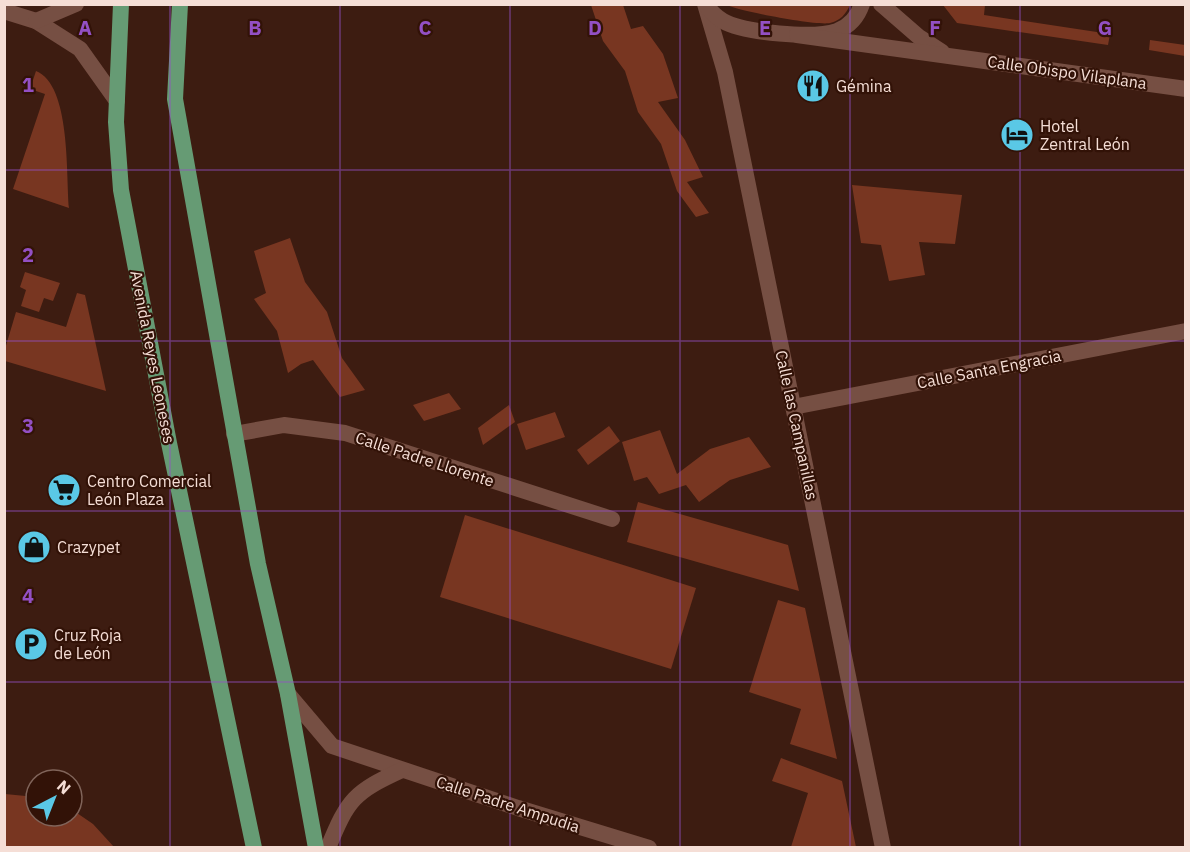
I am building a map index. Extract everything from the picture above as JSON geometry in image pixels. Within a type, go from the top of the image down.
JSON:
[{"type":"main road","name":"Avenida Reyes Leoneses","points":[[121,4],[117,101],[121,190],[169,443],[254,848]]},
{"type":"main road","points":[[180,4],[175,99],[258,564],[288,694],[316,848]]},
{"type":"street","points":[[36,21],[76,4]]},
{"type":"street","name":"Calle Obispo Vilaplana","points":[[705,4],[713,14],[725,22],[797,35],[1185,89]]},
{"type":"street","name":"Calle las Campanillas","points":[[705,4],[725,72],[883,848]]},
{"type":"street","name":"Calle Obispo Vilaplana","points":[[797,35],[838,31],[858,14],[862,4]]},
{"type":"street","name":"Calle Obispo Vilaplana","points":[[881,4],[919,37],[948,56]]},
{"type":"street","points":[[899,4],[902,13],[919,37]]},
{"type":"street","points":[[4,12],[36,21],[80,50],[117,101]]},
{"type":"street","name":"Calle Santa Engracia","points":[[793,407],[1185,331]]},
{"type":"street","name":"Calle Padre Llorente","points":[[234,434],[284,425],[345,433],[612,519]]},
{"type":"street","name":"Calle Padre Ampudia","points":[[288,694],[332,746],[649,848]]},
{"type":"street","points":[[328,848],[343,811],[351,802],[367,786],[402,770]]},
{"type":"shaded area","points":[[591,5],[623,5],[631,29],[643,26],[663,54],[678,98],[658,102],[685,140],[703,177],[687,182],[709,213],[696,217],[677,191],[661,144],[638,112],[625,71],[603,41]]},
{"type":"shaded area","points":[[727,5],[850,5],[840,19],[822,23],[746,11]]},
{"type":"shaded area","points":[[943,5],[985,5],[984,15],[1110,34],[1108,45],[957,23]]},
{"type":"shaded area","points":[[1150,40],[1185,45],[1185,56],[1149,50]]},
{"type":"shaded area","points":[[36,71],[47,80],[56,94],[61,112],[69,208],[13,189],[45,94],[30,89]]},
{"type":"shaded area","points":[[852,185],[962,195],[955,244],[919,242],[925,275],[889,281],[881,245],[861,243]]},
{"type":"shaded area","points":[[290,238],[305,282],[327,312],[342,358],[365,390],[340,397],[313,360],[301,364],[288,373],[277,331],[254,299],[266,293],[254,251]]},
{"type":"shaded area","points":[[25,272],[60,283],[53,301],[44,298],[39,312],[21,306],[26,290],[20,287]]},
{"type":"shaded area","points":[[77,293],[85,295],[106,391],[5,361],[5,349],[16,312],[66,327]]},
{"type":"shaded area","points":[[449,393],[461,409],[424,421],[413,405]]},
{"type":"shaded area","points":[[509,405],[515,422],[483,445],[478,428]]},
{"type":"shaded area","points":[[555,412],[565,437],[526,450],[517,424]]},
{"type":"shaded area","points":[[609,426],[620,441],[588,465],[577,450]]},
{"type":"shaded area","points":[[660,430],[677,474],[710,449],[749,437],[771,467],[730,480],[699,502],[686,485],[659,494],[647,477],[634,481],[622,442]]},
{"type":"shaded area","points":[[638,502],[788,545],[799,591],[627,542]]},
{"type":"shaded area","points":[[465,515],[696,588],[671,669],[440,597]]},
{"type":"shaded area","points":[[778,600],[805,608],[837,759],[790,744],[801,709],[749,692]]},
{"type":"shaded area","points":[[781,758],[842,781],[856,847],[791,847],[808,793],[772,781]]},
{"type":"shaded area","points":[[5,794],[24,796],[24,828],[84,828],[84,818],[93,824],[114,847],[5,847]]},
{"type":"place","name":"Gémina","points":[[813,86]]},
{"type":"place","name":"Hotel Zentral León","points":[[1017,135]]},
{"type":"place","name":"Centro Comercial León Plaza","points":[[64,490]]},
{"type":"place","name":"Crazypet","points":[[34,547]]},
{"type":"place","name":"Cruz Roja de León","points":[[31,644]]}]
